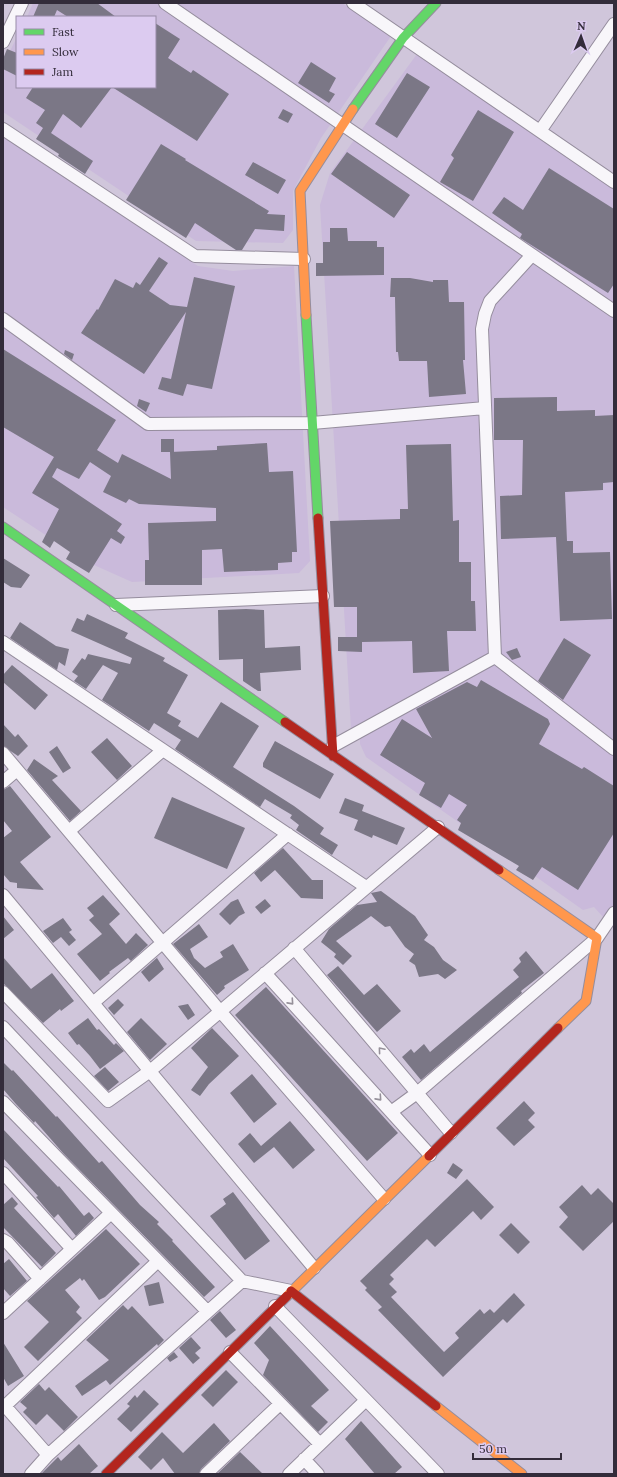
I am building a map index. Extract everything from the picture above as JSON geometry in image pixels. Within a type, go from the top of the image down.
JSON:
[{"type":"street","points":[[3,42],[22,3]]},
{"type":"street","points":[[165,3],[614,311]]},
{"type":"street","points":[[353,3],[614,182]]},
{"type":"street","points":[[333,751],[312,423],[300,191],[342,124],[403,38],[436,3]]},
{"type":"street","points":[[540,132],[614,24]]},
{"type":"street","points":[[3,129],[195,256],[304,259]]},
{"type":"street","points":[[532,255],[490,301],[485,314],[482,329],[495,657],[614,749]]},
{"type":"street","points":[[3,319],[148,424],[312,423],[484,408]]},
{"type":"street","points":[[3,527],[333,751],[438,827],[598,938]]},
{"type":"street","points":[[116,605],[323,596]]},
{"type":"street","points":[[3,642],[366,887]]},
{"type":"street","points":[[333,751],[495,657]]},
{"type":"street","points":[[69,831],[163,750]]},
{"type":"street","points":[[3,753],[220,1011],[384,1199]]},
{"type":"street","points":[[3,782],[17,770]]},
{"type":"street","points":[[3,992],[108,1101],[150,1071],[438,827]]},
{"type":"street","points":[[93,1003],[288,834]]},
{"type":"street","points":[[3,895],[314,1268]]},
{"type":"street","points":[[391,1112],[417,1093],[598,938],[614,913]]},
{"type":"street","points":[[106,1474],[586,1001],[598,938]]},
{"type":"street","points":[[294,948],[451,1134]]},
{"type":"street","points":[[265,973],[430,1155]]},
{"type":"street","points":[[3,1027],[242,1281],[291,1291],[522,1474]]},
{"type":"street","points":[[3,1102],[207,1311]]},
{"type":"street","points":[[3,1173],[72,1249]]},
{"type":"street","points":[[3,1313],[111,1212]]},
{"type":"street","points":[[3,1240],[8,1242],[40,1279]]},
{"type":"street","points":[[48,1455],[4,1406],[158,1261]]},
{"type":"street","points":[[37,1472],[48,1455],[242,1281]]},
{"type":"street","points":[[276,1306],[438,1474]]},
{"type":"street","points":[[230,1352],[320,1444]]},
{"type":"street","points":[[289,1474],[366,1400]]},
{"type":"street","points":[[206,1474],[280,1404]]},
{"type":"street","points":[[304,1459],[318,1474]]},
{"type":"shaded area","points":[[33,3],[342,3],[391,36],[321,138],[293,191],[293,230],[283,243],[196,241],[3,112],[3,65],[16,39],[16,88],[156,88],[156,16],[27,16]]},
{"type":"shaded area","points":[[417,54],[614,190],[614,929],[594,907],[583,910],[366,757],[360,744],[360,726],[351,728],[320,205],[330,173]]},
{"type":"shaded area","points":[[3,137],[198,266],[233,271],[294,266],[310,561],[299,573],[132,582],[85,561],[3,507]]},
{"type":"building","points":[[39,3],[97,3],[115,16],[66,16],[57,10],[54,16],[33,16]]},
{"type":"building","points":[[156,24],[180,39],[168,58],[191,73],[193,70],[229,94],[197,141],[114,88],[156,88]]},
{"type":"building","points":[[7,49],[16,53],[16,76],[3,69],[3,59]]},
{"type":"building","points":[[311,62],[336,78],[329,91],[335,94],[329,103],[298,83]]},
{"type":"building","points":[[407,73],[430,87],[397,138],[375,124]]},
{"type":"building","points":[[32,88],[111,88],[81,128],[63,114],[51,133],[93,161],[85,174],[36,139],[43,128],[36,123],[45,110],[26,98]]},
{"type":"building","points":[[283,109],[293,114],[288,123],[278,118]]},
{"type":"building","points":[[478,110],[514,132],[473,201],[440,182],[454,158],[451,155]]},
{"type":"building","points":[[161,144],[269,211],[267,214],[285,215],[284,231],[255,229],[242,250],[236,250],[195,223],[186,238],[126,200]]},
{"type":"building","points":[[347,152],[410,195],[394,218],[331,174]]},
{"type":"building","points":[[253,162],[286,180],[278,194],[245,175]]},
{"type":"building","points":[[549,168],[614,209],[614,284],[608,293],[520,238],[522,234],[492,213],[504,197],[523,210]]},
{"type":"building","points":[[330,228],[347,228],[348,241],[377,241],[377,247],[384,247],[384,275],[316,276],[316,263],[323,263],[323,242],[330,242]]},
{"type":"building","points":[[159,257],[168,263],[149,291],[170,305],[187,307],[194,277],[235,286],[212,389],[187,384],[183,396],[158,389],[162,377],[171,379],[186,312],[144,374],[81,333],[97,309],[98,310],[115,279],[133,288],[136,282],[140,285]]},
{"type":"building","points":[[391,278],[410,278],[433,282],[433,280],[448,280],[449,302],[464,302],[465,360],[463,360],[466,394],[429,397],[427,361],[399,361],[398,352],[396,352],[395,297],[390,297]]},
{"type":"building","points":[[3,349],[116,420],[97,450],[118,463],[122,454],[171,479],[170,452],[217,450],[217,446],[267,443],[269,472],[293,471],[297,552],[292,552],[292,562],[278,563],[278,570],[224,572],[222,549],[202,550],[202,585],[145,585],[145,560],[149,560],[148,523],[216,521],[216,508],[139,504],[129,499],[126,503],[103,492],[111,476],[90,462],[79,479],[57,468],[52,477],[122,524],[117,531],[125,537],[121,544],[111,538],[89,573],[66,559],[70,552],[54,541],[50,548],[42,542],[59,509],[32,493],[54,457],[3,427]]},
{"type":"building","points":[[65,350],[74,354],[72,360],[64,354]]},
{"type":"building","points":[[557,397],[557,411],[595,410],[595,416],[614,415],[614,482],[603,483],[603,490],[565,492],[567,541],[573,541],[573,553],[610,552],[612,619],[560,621],[556,537],[501,539],[500,496],[522,495],[523,440],[494,440],[494,398]]},
{"type":"building","points":[[139,399],[150,403],[146,412],[137,406]]},
{"type":"building","points":[[161,439],[174,439],[174,452],[161,452]]},
{"type":"building","points":[[451,444],[453,521],[459,520],[459,562],[471,562],[471,601],[475,601],[476,631],[447,631],[449,671],[413,673],[412,641],[362,642],[362,652],[338,651],[338,637],[357,637],[357,607],[334,607],[330,521],[400,519],[400,509],[408,509],[406,445]]},
{"type":"building","points":[[3,558],[30,575],[21,588],[11,587],[3,582]]},
{"type":"building","points":[[218,610],[264,610],[265,648],[300,646],[301,670],[260,673],[261,691],[258,691],[243,681],[243,659],[219,660]]},
{"type":"building","points":[[87,614],[128,633],[125,638],[165,658],[163,661],[188,675],[167,713],[181,721],[178,726],[198,738],[221,702],[259,726],[233,767],[294,806],[324,828],[320,834],[338,845],[332,855],[296,830],[299,825],[290,818],[292,815],[265,799],[260,807],[175,749],[181,740],[154,723],[149,731],[102,700],[118,673],[103,665],[86,689],[74,681],[78,676],[72,672],[82,658],[85,660],[88,654],[130,664],[132,658],[71,631],[77,618],[84,621]]},
{"type":"building","points":[[20,622],[56,646],[69,649],[65,666],[59,662],[57,670],[10,638]]},
{"type":"building","points":[[564,638],[591,655],[563,700],[538,681]]},
{"type":"building","points":[[517,648],[521,657],[512,660],[506,652]]},
{"type":"building","points":[[12,665],[48,695],[35,710],[3,682],[3,675]]},
{"type":"building","points":[[481,680],[548,719],[550,724],[539,744],[582,769],[584,767],[614,786],[614,833],[578,890],[542,867],[533,880],[516,870],[519,866],[458,830],[461,823],[457,820],[467,805],[449,794],[441,808],[419,795],[425,783],[380,755],[402,719],[432,738],[416,709],[467,682],[477,687]]},
{"type":"building","points":[[3,724],[15,737],[18,734],[28,746],[18,756],[3,746]]},
{"type":"building","points":[[107,738],[132,766],[117,780],[91,752]]},
{"type":"building","points":[[275,741],[334,774],[320,799],[263,767],[263,763]]},
{"type":"building","points":[[57,746],[71,768],[63,773],[49,752]]},
{"type":"building","points":[[34,759],[58,776],[52,780],[81,811],[70,821],[27,770]]},
{"type":"building","points":[[10,786],[51,837],[20,862],[44,890],[17,888],[17,883],[10,882],[3,874],[3,838],[12,831],[3,820],[3,790]]},
{"type":"building","points":[[172,797],[245,828],[227,869],[154,838]]},
{"type":"building","points":[[345,798],[364,805],[362,811],[405,828],[397,845],[373,835],[372,838],[354,830],[358,820],[339,813]]},
{"type":"building","points":[[283,848],[312,880],[323,880],[323,899],[301,898],[275,870],[261,882],[254,873]]},
{"type":"building","points":[[381,891],[415,916],[428,935],[424,940],[434,947],[443,960],[457,970],[445,979],[438,974],[419,977],[415,965],[409,961],[414,954],[405,947],[390,926],[385,927],[371,916],[336,941],[352,956],[343,965],[334,957],[336,954],[321,942],[329,929],[357,905],[377,902],[371,893]]},
{"type":"building","points":[[103,895],[120,914],[109,924],[126,944],[136,933],[148,945],[131,961],[128,958],[109,972],[110,973],[100,981],[77,954],[102,934],[89,920],[94,916],[87,908]]},
{"type":"building","points":[[238,899],[245,913],[239,916],[230,925],[219,914],[231,902]]},
{"type":"building","points":[[265,899],[271,906],[261,914],[255,907]]},
{"type":"building","points":[[3,916],[14,930],[3,939]]},
{"type":"building","points":[[63,918],[72,930],[69,932],[76,940],[69,946],[61,937],[53,943],[43,931]]},
{"type":"building","points":[[199,924],[208,937],[190,949],[194,958],[205,968],[223,957],[220,952],[233,944],[249,970],[224,986],[225,988],[217,995],[173,944]]},
{"type":"building","points":[[526,951],[544,973],[521,991],[522,993],[421,1080],[402,1057],[411,1049],[414,1053],[424,1044],[430,1052],[519,977],[513,970],[521,962],[519,958]]},
{"type":"building","points":[[159,956],[157,958],[164,969],[149,982],[141,972]]},
{"type":"building","points":[[3,957],[31,989],[52,973],[74,1001],[61,1011],[60,1009],[43,1023],[3,983]]},
{"type":"building","points":[[338,966],[364,995],[377,984],[401,1011],[377,1032],[327,975]]},
{"type":"building","points":[[266,987],[398,1133],[367,1161],[235,1015]]},
{"type":"building","points":[[118,999],[124,1005],[114,1015],[108,1008]]},
{"type":"building","points":[[188,1004],[195,1015],[188,1020],[178,1006]]},
{"type":"building","points":[[88,1018],[97,1030],[99,1029],[114,1045],[116,1043],[124,1051],[100,1069],[79,1044],[77,1045],[68,1033]]},
{"type":"building","points":[[141,1018],[167,1044],[150,1060],[127,1032]]},
{"type":"building","points":[[212,1028],[239,1056],[209,1084],[200,1096],[191,1090],[208,1067],[191,1048]]},
{"type":"building","points":[[3,1062],[12,1071],[13,1070],[56,1117],[57,1116],[99,1163],[102,1161],[140,1205],[159,1222],[157,1224],[215,1287],[204,1297],[63,1153],[35,1121],[34,1123],[3,1089]]},
{"type":"building","points":[[105,1067],[119,1082],[108,1091],[94,1076]]},
{"type":"building","points":[[252,1074],[277,1104],[254,1123],[230,1093]]},
{"type":"building","points":[[524,1101],[535,1113],[528,1120],[535,1127],[514,1146],[496,1128]]},
{"type":"building","points":[[290,1121],[315,1150],[293,1169],[274,1147],[254,1163],[238,1144],[250,1133],[261,1146]]},
{"type":"building","points":[[3,1129],[58,1187],[59,1186],[84,1216],[89,1212],[94,1218],[76,1236],[58,1214],[54,1218],[36,1197],[38,1196],[3,1158]]},
{"type":"building","points":[[453,1163],[463,1170],[456,1179],[447,1173]]},
{"type":"building","points":[[467,1179],[494,1207],[481,1220],[473,1211],[435,1247],[427,1239],[390,1275],[394,1279],[389,1284],[397,1292],[391,1297],[444,1352],[459,1338],[455,1333],[480,1309],[484,1314],[490,1309],[494,1313],[514,1293],[525,1305],[507,1323],[503,1319],[443,1377],[378,1310],[382,1307],[365,1290],[367,1288],[360,1281]]},
{"type":"building","points":[[582,1185],[591,1195],[598,1188],[614,1204],[614,1221],[583,1251],[559,1227],[568,1217],[559,1207]]},
{"type":"building","points":[[233,1192],[270,1241],[245,1260],[210,1216],[226,1204],[223,1199]]},
{"type":"building","points":[[12,1197],[18,1204],[14,1208],[56,1253],[42,1267],[3,1227],[3,1205]]},
{"type":"building","points":[[511,1223],[530,1242],[518,1254],[499,1235]]},
{"type":"building","points":[[106,1229],[140,1264],[105,1297],[99,1300],[84,1279],[82,1281],[80,1278],[65,1290],[80,1307],[76,1312],[82,1318],[38,1361],[24,1347],[49,1322],[27,1301]]},
{"type":"building","points":[[9,1259],[27,1281],[10,1296],[3,1288],[3,1264]]},
{"type":"building","points":[[159,1282],[164,1303],[149,1306],[144,1286]]},
{"type":"building","points":[[123,1305],[128,1310],[132,1306],[164,1340],[158,1346],[157,1344],[110,1385],[106,1380],[82,1396],[75,1386],[109,1360],[86,1340]]},
{"type":"building","points":[[220,1311],[236,1330],[226,1338],[210,1320]]},
{"type":"building","points":[[270,1326],[329,1390],[311,1406],[328,1422],[318,1432],[263,1375],[269,1360],[254,1343]]},
{"type":"building","points":[[191,1337],[201,1348],[195,1353],[200,1358],[193,1364],[179,1348]]},
{"type":"building","points":[[3,1342],[24,1376],[8,1386],[3,1377]]},
{"type":"building","points":[[174,1352],[178,1357],[170,1362],[167,1358]]},
{"type":"building","points":[[226,1370],[238,1382],[213,1407],[201,1395]]},
{"type":"building","points":[[39,1384],[45,1391],[49,1387],[78,1417],[64,1431],[47,1414],[36,1425],[23,1412],[27,1408],[20,1402]]},
{"type":"building","points":[[144,1390],[159,1404],[131,1432],[117,1419],[130,1406],[127,1404],[135,1395],[137,1398]]},
{"type":"building","points":[[361,1421],[402,1467],[394,1474],[375,1474],[345,1439]]},
{"type":"building","points":[[214,1423],[230,1441],[201,1469],[199,1474],[175,1474],[163,1458],[151,1470],[138,1457],[162,1432],[183,1453]]},
{"type":"building","points":[[79,1444],[98,1466],[89,1474],[41,1474],[58,1457],[61,1461]]},
{"type":"building","points":[[240,1452],[263,1474],[217,1474]]},
{"type":"traffic: fast","points":[[353,109],[403,38],[436,3]]},
{"type":"traffic: fast","points":[[306,315],[318,518]]},
{"type":"traffic: fast","points":[[3,527],[285,722]]},
{"type":"traffic: slow","points":[[306,315],[300,191],[353,109]]},
{"type":"traffic: slow","points":[[499,870],[597,938],[586,1001],[558,1028]]},
{"type":"traffic: slow","points":[[287,1296],[429,1156]]},
{"type":"traffic: slow","points":[[436,1406],[522,1474]]},
{"type":"traffic: jam","points":[[318,518],[333,756]]},
{"type":"traffic: jam","points":[[285,722],[499,870]]},
{"type":"traffic: jam","points":[[429,1156],[558,1028]]},
{"type":"traffic: jam","points":[[291,1291],[436,1406]]},
{"type":"traffic: jam","points":[[106,1474],[287,1296]]}]
